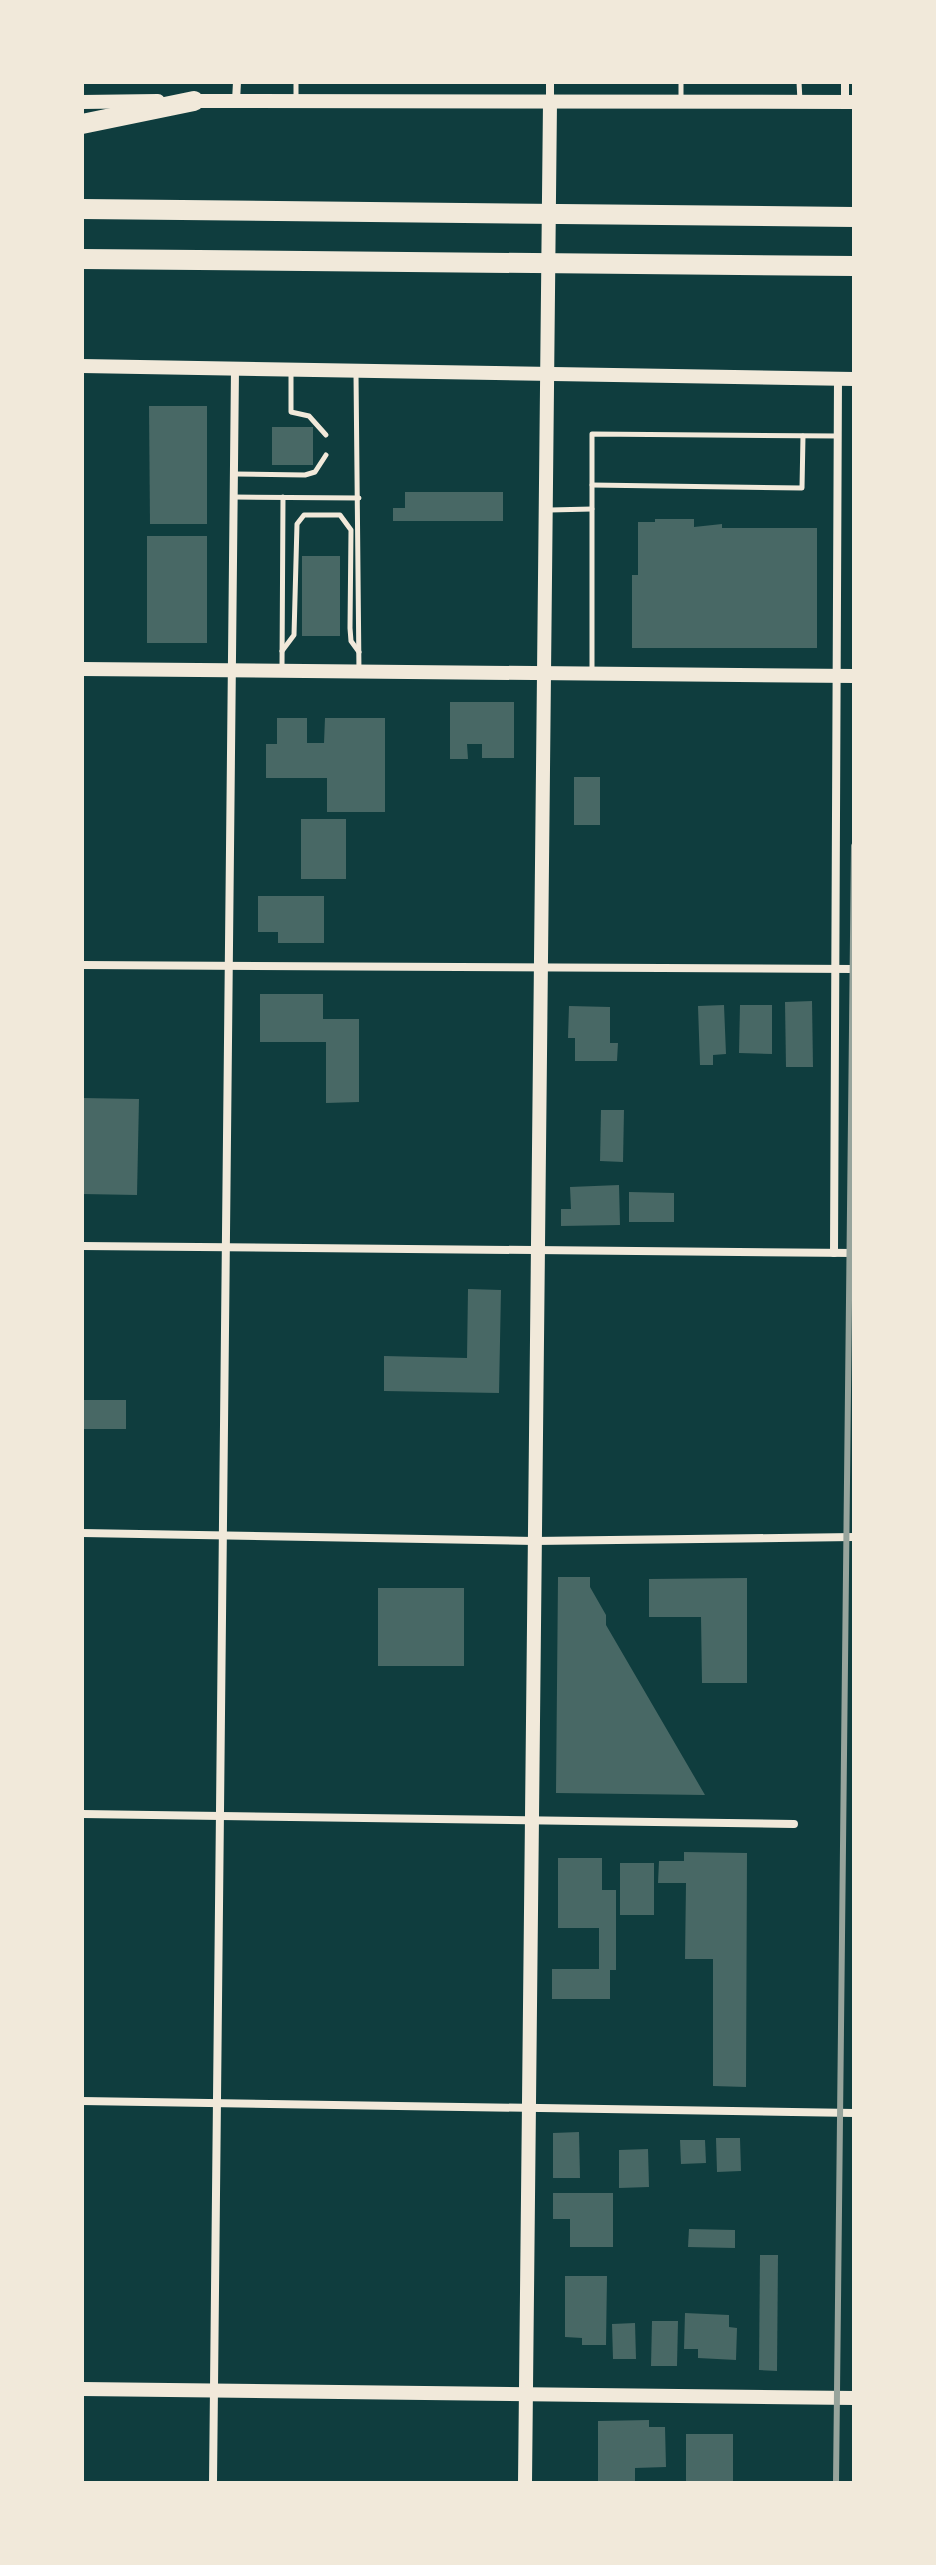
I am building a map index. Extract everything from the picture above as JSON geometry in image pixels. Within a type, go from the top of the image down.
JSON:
[{"type":"highway","points":[[82,124],[194,101]]},
{"type":"highway","points":[[82,209],[854,217]]},
{"type":"highway","points":[[82,259],[854,266]]},
{"type":"main road","points":[[82,102],[850,102]]},
{"type":"main road","points":[[525,2483],[550,102]]},
{"type":"main road","points":[[82,366],[854,379]]},
{"type":"main road","points":[[82,669],[854,676]]},
{"type":"main road","points":[[82,2389],[854,2398]]},
{"type":"street","points":[[236,101],[237,82]]},
{"type":"street","points":[[550,82],[550,102]]},
{"type":"street","points":[[845,82],[850,102]]},
{"type":"street","points":[[213,2483],[235,369]]},
{"type":"street","points":[[834,1253],[838,378]]},
{"type":"street","points":[[82,965],[539,970],[854,969]]},
{"type":"street","points":[[82,1246],[854,1253]]},
{"type":"street","points":[[82,1533],[534,1541],[854,1537]]},
{"type":"street","points":[[82,1814],[794,1824]]},
{"type":"street","points":[[82,2101],[854,2113]]},
{"type":"lane","points":[[296,82],[296,101]]},
{"type":"lane","points":[[681,82],[681,102]]},
{"type":"lane","points":[[799,82],[800,102]]},
{"type":"lane","points":[[291,369],[291,412],[309,416],[326,435]]},
{"type":"lane","points":[[355,371],[359,673]]},
{"type":"lane","points":[[592,675],[592,434],[838,436]]},
{"type":"lane","points":[[592,485],[802,488],[803,435]]},
{"type":"lane","points":[[234,474],[305,475],[315,472],[326,455]]},
{"type":"lane","points":[[233,497],[359,498]]},
{"type":"lane","points":[[282,671],[283,497]]},
{"type":"lane","points":[[545,510],[592,509]]},
{"type":"lane","points":[[282,651],[294,635],[297,524],[304,515],[322,512],[340,515],[351,530],[350,628],[351,641],[359,652]]},
{"type":"building","points":[[149,406],[207,406],[207,524],[150,524]]},
{"type":"building","points":[[272,427],[313,427],[313,465],[272,465]]},
{"type":"building","points":[[405,492],[503,492],[503,521],[393,521],[393,508],[405,508]]},
{"type":"building","points":[[655,519],[694,519],[694,527],[722,524],[722,528],[817,528],[817,648],[632,648],[632,575],[638,575],[638,522],[655,522]]},
{"type":"building","points":[[147,536],[207,536],[207,643],[147,643]]},
{"type":"building","points":[[302,556],[340,556],[340,636],[302,636]]},
{"type":"building","points":[[450,702],[514,702],[514,758],[482,758],[482,744],[467,744],[468,759],[450,759]]},
{"type":"building","points":[[277,718],[307,718],[307,743],[324,743],[325,718],[385,718],[385,812],[327,812],[327,778],[266,778],[266,744],[277,744]]},
{"type":"building","points":[[574,777],[600,777],[600,825],[574,825]]},
{"type":"building","points":[[301,819],[346,819],[346,879],[301,879]]},
{"type":"building","points":[[258,896],[324,896],[324,943],[278,943],[278,932],[258,932]]},
{"type":"building","points":[[260,994],[323,994],[323,1019],[359,1019],[359,1102],[326,1103],[326,1042],[260,1042]]},
{"type":"building","points":[[812,1001],[813,1067],[786,1067],[785,1002]]},
{"type":"building","points":[[724,1005],[726,1054],[713,1055],[713,1065],[700,1065],[698,1006]]},
{"type":"building","points":[[740,1005],[772,1005],[772,1054],[739,1053]]},
{"type":"building","points":[[569,1006],[610,1007],[610,1043],[618,1043],[617,1061],[575,1061],[575,1038],[568,1038]]},
{"type":"building","points":[[82,1098],[139,1099],[137,1195],[82,1194]]},
{"type":"building","points":[[601,1110],[624,1110],[623,1162],[600,1161]]},
{"type":"building","points":[[619,1185],[620,1225],[561,1226],[561,1209],[571,1209],[570,1187]]},
{"type":"building","points":[[629,1192],[674,1193],[674,1222],[629,1222]]},
{"type":"building","points":[[468,1289],[501,1290],[499,1393],[384,1391],[384,1356],[467,1358]]},
{"type":"building","points":[[82,1400],[126,1400],[126,1429],[82,1429]]},
{"type":"building","points":[[558,1577],[590,1577],[590,1587],[606,1615],[606,1625],[705,1795],[556,1793]]},
{"type":"building","points":[[747,1578],[747,1683],[702,1683],[701,1617],[649,1617],[649,1579]]},
{"type":"building","points":[[378,1588],[464,1588],[464,1666],[378,1666]]},
{"type":"building","points":[[684,1852],[747,1853],[746,2087],[713,2086],[713,1959],[685,1959],[686,1883],[658,1883],[659,1861],[684,1861]]},
{"type":"building","points":[[558,1858],[602,1858],[602,1890],[616,1890],[616,1970],[610,1970],[610,1999],[552,1999],[552,1969],[599,1969],[599,1928],[558,1928]]},
{"type":"building","points":[[620,1863],[654,1863],[654,1915],[620,1915]]},
{"type":"building","points":[[579,2132],[580,2178],[553,2178],[553,2133]]},
{"type":"building","points":[[716,2138],[740,2138],[741,2171],[717,2172]]},
{"type":"building","points":[[680,2140],[705,2140],[706,2163],[681,2164]]},
{"type":"building","points":[[648,2149],[649,2187],[619,2188],[619,2150]]},
{"type":"building","points":[[553,2193],[613,2193],[613,2247],[570,2247],[570,2219],[553,2219]]},
{"type":"building","points":[[689,2229],[735,2230],[735,2248],[688,2247]]},
{"type":"building","points":[[760,2255],[778,2255],[777,2371],[759,2370]]},
{"type":"building","points":[[565,2276],[607,2276],[606,2345],[582,2345],[582,2338],[565,2337]]},
{"type":"building","points":[[685,2313],[729,2315],[729,2327],[737,2328],[736,2360],[698,2358],[698,2349],[684,2349]]},
{"type":"building","points":[[652,2321],[678,2321],[677,2366],[651,2366]]},
{"type":"building","points":[[635,2323],[636,2359],[613,2359],[612,2324]]},
{"type":"building","points":[[649,2420],[649,2427],[665,2427],[666,2467],[635,2468],[635,2483],[598,2483],[598,2421]]},
{"type":"building","points":[[686,2434],[733,2434],[733,2483],[686,2483]]},
{"type":"railway","points":[[836,2483],[854,846]]}]
